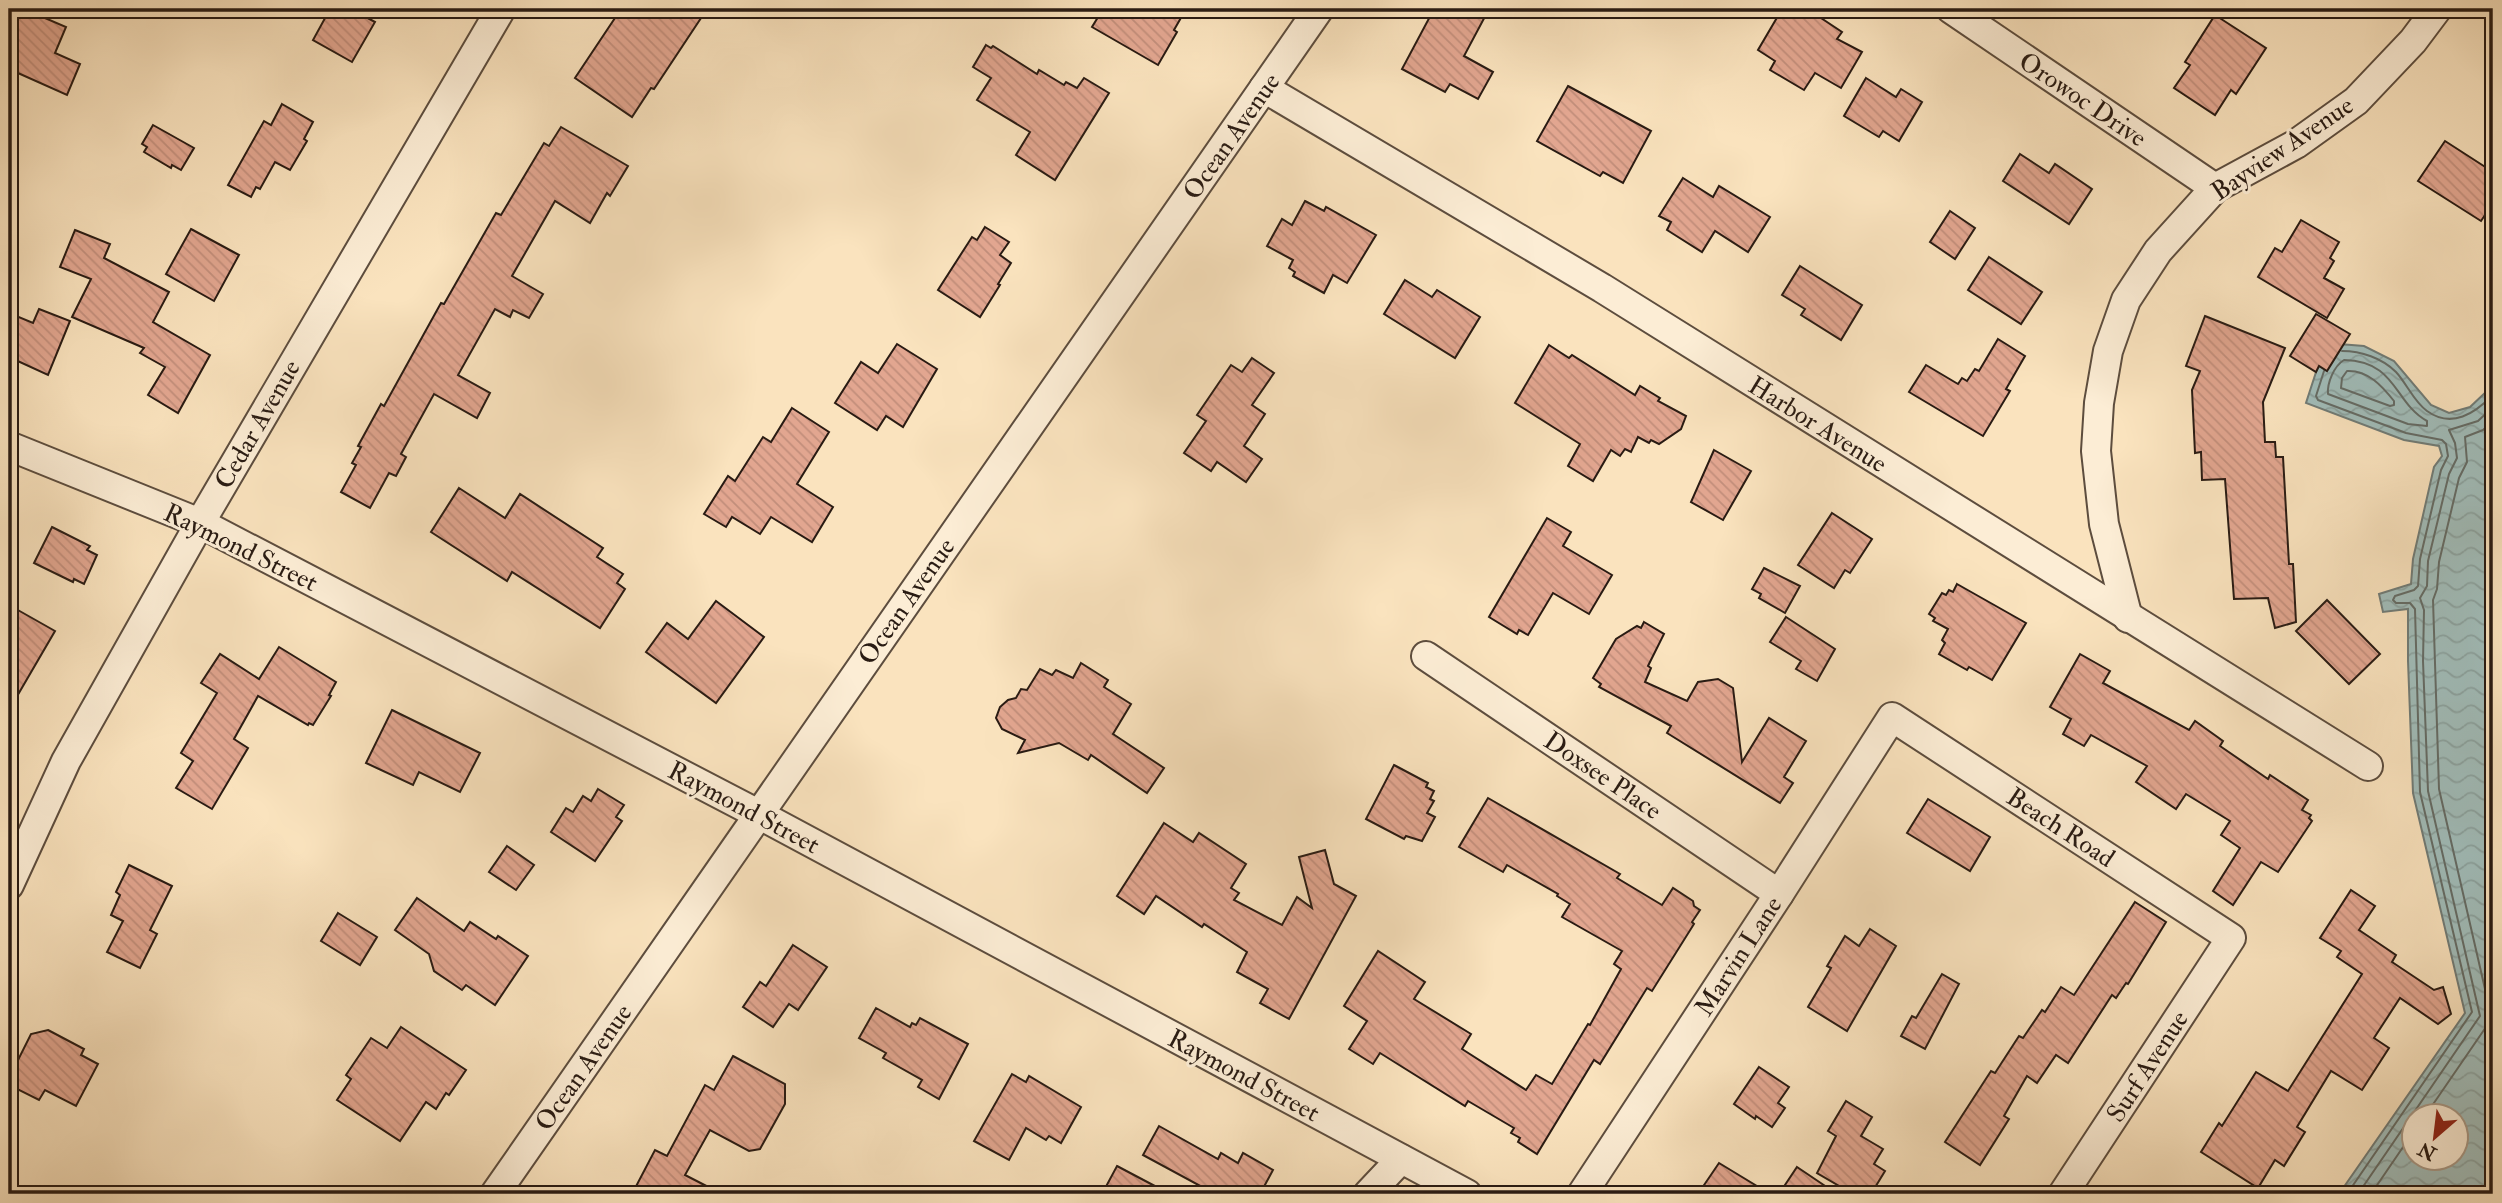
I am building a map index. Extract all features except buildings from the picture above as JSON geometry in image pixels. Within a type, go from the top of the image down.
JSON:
[{"type":"street","name":"Cedar Avenue","points":[[9,885],[66,761],[200,523],[501,9]]},
{"type":"street","name":"Ocean Avenue","points":[[495,1194],[1319,9]]},
{"type":"street","name":"Orowoc Drive","points":[[1951,9],[2215,188]]},
{"type":"street","name":"Bayview Avenue","points":[[2128,618],[2104,524],[2096,451],[2099,404],[2108,351],[2126,300],[2158,251],[2215,188],[2296,144],[2356,101],[2413,41],[2437,9]]},
{"type":"street","name":"Harbor Avenue","points":[[1264,89],[1602,288],[2368,766]]},
{"type":"street","name":"Raymond Street","points":[[9,446],[200,523],[758,814],[1467,1194]]},
{"type":"street","name":"Doxsee Place","points":[[1426,656],[1779,894]]},
{"type":"street","name":"Marvin Lane","points":[[1582,1194],[1892,716]]},
{"type":"street","name":"Beach Road","points":[[1892,716],[2231,938]]},
{"type":"street","name":"Surf Avenue","points":[[2063,1194],[2231,938]]},
{"type":"street","points":[[1368,1194],[1401,1159]]},
{"type":"water","points":[[2339,344],[2364,346],[2394,361],[2431,405],[2449,413],[2470,407],[2487,391],[2493,358],[2493,1194],[2339,1194],[2400,1106],[2400,1172],[2470,1172],[2470,1102],[2403,1102],[2465,1013],[2413,793],[2408,609],[2383,612],[2379,594],[2411,584],[2413,559],[2434,467],[2442,456],[2439,446],[2404,440],[2306,403],[2318,366]]}]
